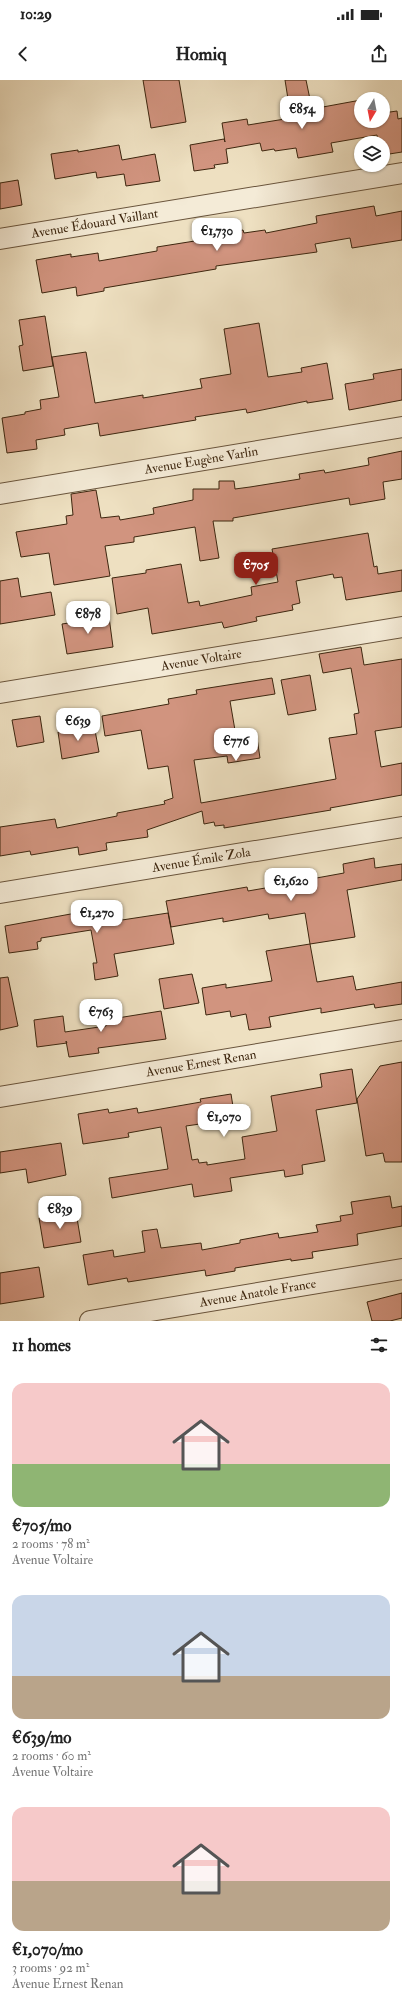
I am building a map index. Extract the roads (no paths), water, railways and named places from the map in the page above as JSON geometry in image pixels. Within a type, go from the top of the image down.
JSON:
[{"type":"street","name":"Avenue Édouard Vaillant","points":[[0,239],[402,173]]},
{"type":"street","name":"Avenue Eugène Varlin","points":[[0,494],[402,428]]},
{"type":"street","name":"Avenue Voltaire","points":[[0,693],[402,627]]},
{"type":"street","name":"Avenue Émile Zola","points":[[0,893],[402,827]]},
{"type":"street","name":"Avenue Ernest Renan","points":[[0,1097],[402,1030]]},
{"type":"street","name":"Avenue Anatole France","points":[[90,1321],[402,1269]]}]
